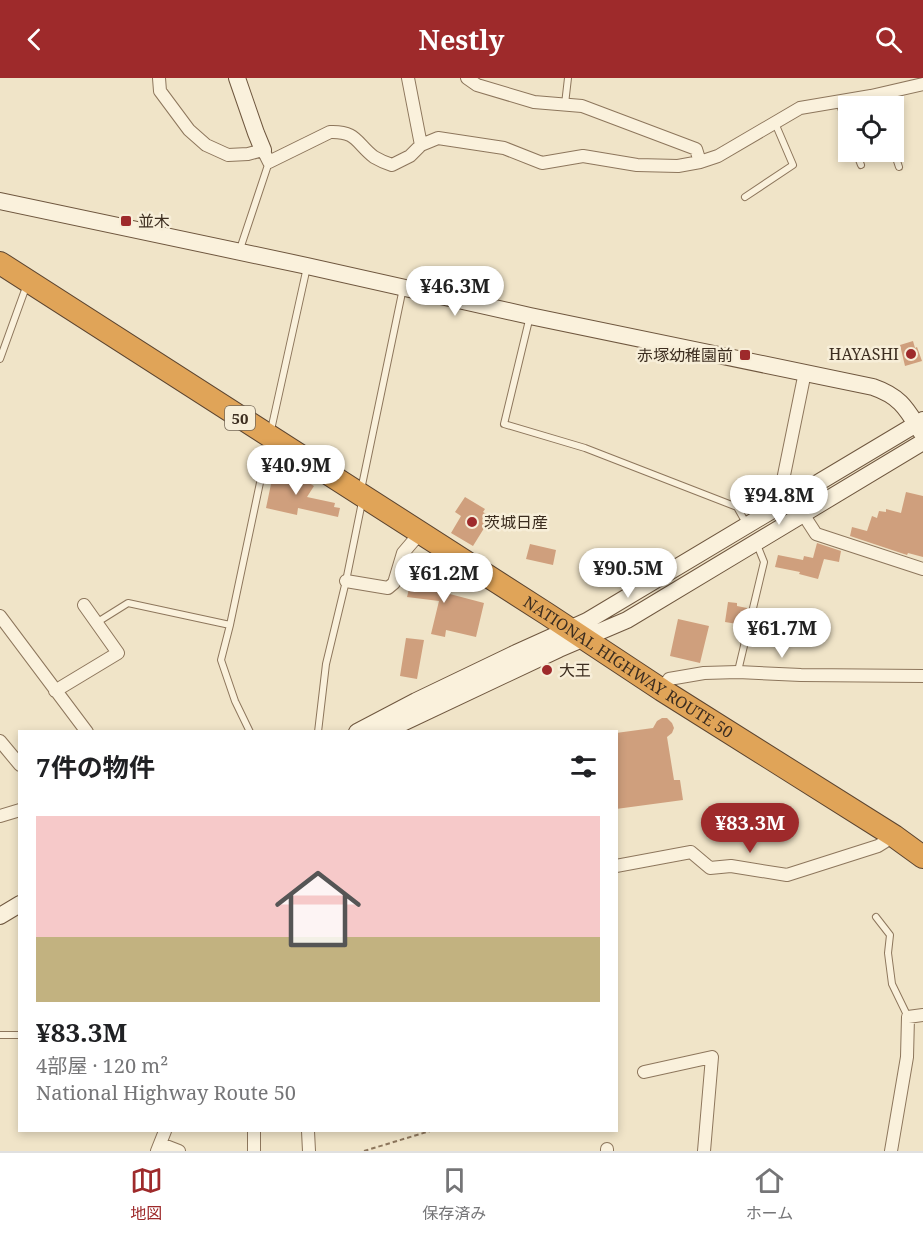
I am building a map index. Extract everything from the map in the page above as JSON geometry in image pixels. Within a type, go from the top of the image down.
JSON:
[{"type":"highway","name":"NATIONAL HIGHWAY ROUTE 50","points":[[0,263],[923,857]]},
{"type":"street","points":[[159,78],[160,91],[189,130],[206,145],[228,156],[248,154],[266,156],[330,132],[340,132],[353,136],[374,157],[392,165],[410,156],[421,145],[438,138],[504,148],[542,163],[583,156],[637,165],[678,166],[718,156],[800,108],[838,101]]},
{"type":"street","points":[[237,78],[266,156]]},
{"type":"street","points":[[408,78],[421,145]]},
{"type":"street","points":[[467,78],[477,85],[534,102],[582,106],[696,149],[700,162]]},
{"type":"street","points":[[883,96],[902,83],[923,84]]},
{"type":"street","points":[[0,201],[530,316],[873,387],[886,391],[902,403],[921,426],[747,524],[604,612],[577,634],[531,662],[398,725],[380,730]]},
{"type":"street","points":[[793,498],[783,480],[805,372]]},
{"type":"street","points":[[361,730],[516,652],[627,620],[923,442]]},
{"type":"street","points":[[803,514],[816,534],[923,569]]},
{"type":"street","points":[[747,524],[756,542]]},
{"type":"street","points":[[346,581],[388,588],[394,582],[403,553],[420,533]]},
{"type":"street","points":[[55,691],[118,653],[84,605]]},
{"type":"street","points":[[0,616],[85,730]]},
{"type":"street","points":[[662,690],[669,679],[704,673],[923,676]]},
{"type":"street","points":[[0,741],[18,763]]},
{"type":"street","points":[[0,816],[18,811]]},
{"type":"street","points":[[618,866],[691,852],[710,868],[731,866],[787,875],[878,846],[894,837]]},
{"type":"street","points":[[0,916],[18,905]]},
{"type":"street","points":[[891,1151],[907,1057],[908,1017],[923,1015]]},
{"type":"street","points":[[644,1072],[712,1057],[704,1151]]},
{"type":"street","points":[[165,1132],[159,1148],[179,1151]]},
{"type":"street","points":[[254,1132],[255,1151]]},
{"type":"street","points":[[308,1132],[309,1151]]},
{"type":"lane","points":[[565,105],[568,78]]},
{"type":"lane","points":[[745,196],[793,165],[775,123]]},
{"type":"lane","points":[[238,252],[266,156]]},
{"type":"lane","points":[[897,162],[899,167]]},
{"type":"lane","points":[[249,730],[221,660],[307,266]]},
{"type":"lane","points":[[0,360],[28,282]]},
{"type":"lane","points":[[318,730],[326,664],[346,581],[361,507],[360,495],[403,288]]},
{"type":"lane","points":[[530,316],[504,424],[585,448],[738,507],[747,524]]},
{"type":"lane","points":[[738,672],[764,562],[756,542]]},
{"type":"lane","points":[[96,623],[128,603],[230,625]]},
{"type":"lane","points":[[876,917],[890,935],[888,953],[892,984],[908,1017]]},
{"type":"lane","points":[[0,1035],[18,1035]]},
{"type":"path","points":[[364,1151],[427,1132]]},
{"type":"building","name":"HAYASHI","points":[[913,341],[922,361],[905,366],[900,345]]},
{"type":"building","points":[[271,471],[296,477],[296,475],[314,486],[307,497],[335,503],[334,507],[340,508],[338,517],[298,508],[297,515],[266,508]]},
{"type":"building","points":[[906,492],[923,496],[923,557],[908,553],[907,555],[850,536],[852,527],[867,531],[872,516],[877,518],[879,511],[886,512],[886,509],[901,513]]},
{"type":"building","points":[[465,497],[485,509],[483,512],[491,517],[473,546],[451,533],[461,516],[455,512]]},
{"type":"building","points":[[817,543],[841,551],[839,562],[824,559],[818,579],[799,574],[800,572],[775,567],[778,555],[803,560],[804,556],[813,558]]},
{"type":"building","points":[[530,544],[556,550],[553,565],[526,559]]},
{"type":"building","points":[[417,556],[430,568],[427,588],[484,603],[476,637],[446,630],[445,637],[431,634],[439,601],[407,597],[409,589],[405,588],[411,562]]},
{"type":"building","points":[[728,602],[747,608],[743,625],[725,622]]},
{"type":"building","points":[[678,619],[709,626],[700,663],[670,656]]},
{"type":"building","points":[[406,638],[424,640],[417,679],[400,676]]},
{"type":"building","points":[[667,718],[674,728],[667,737],[674,780],[680,780],[683,800],[618,809],[618,733],[653,728],[657,721]]},
{"type":"place","name":"並木","points":[[126,221]]},
{"type":"place","name":"HAYASHI","points":[[911,354]]},
{"type":"place","name":"赤塚幼稚園前","points":[[745,355]]},
{"type":"place","name":"茨城日産","points":[[472,522]]},
{"type":"place","name":"大王","points":[[547,670]]}]
